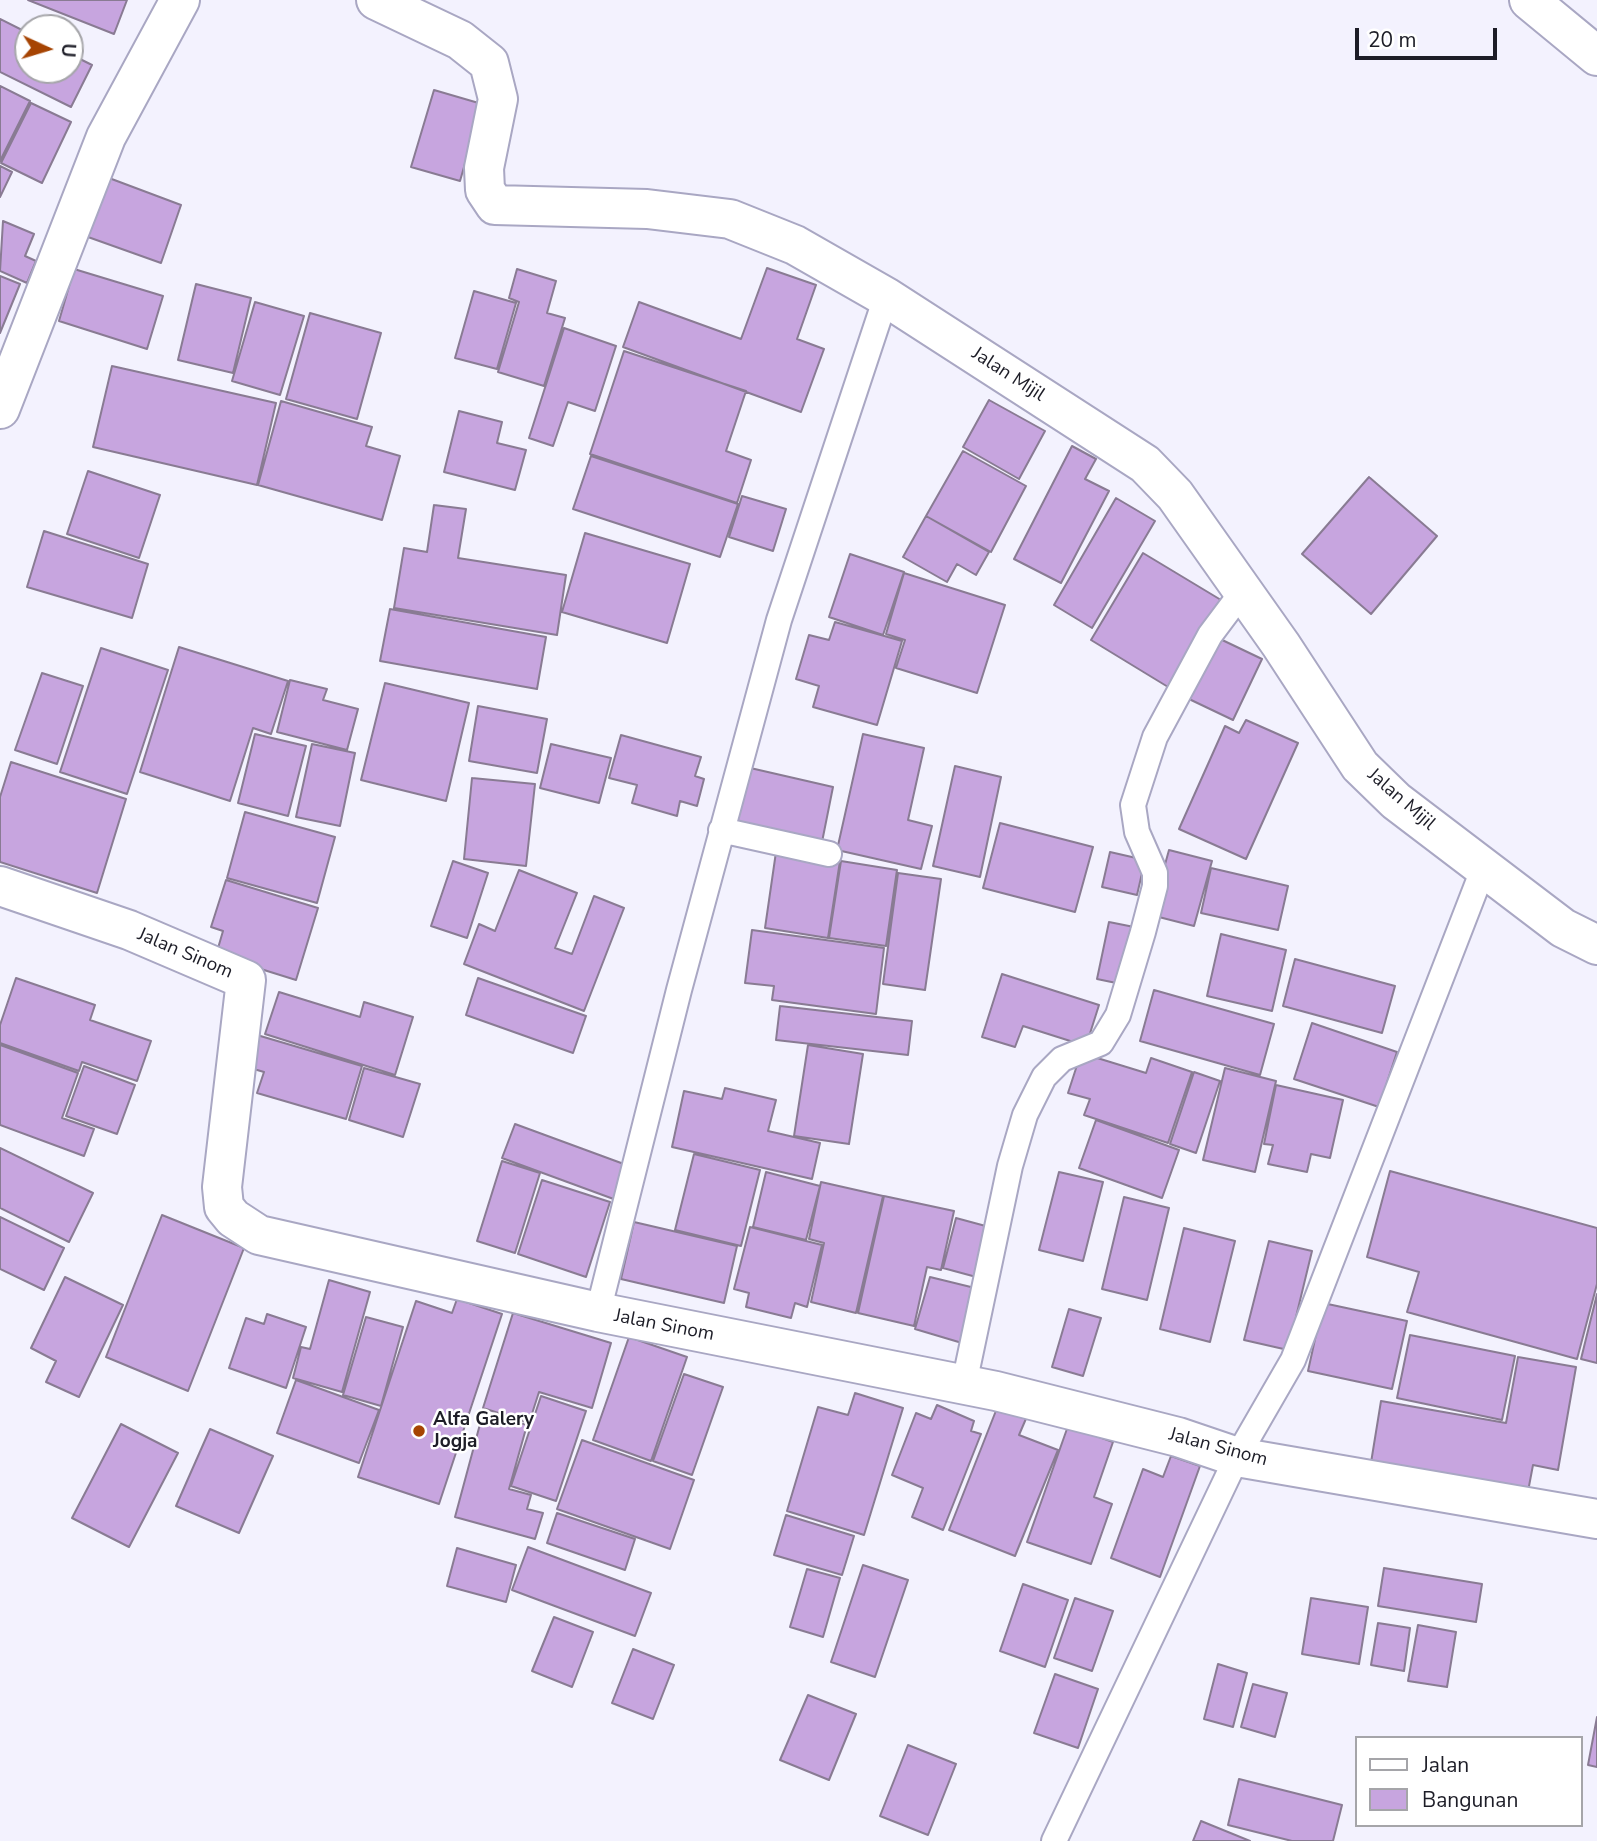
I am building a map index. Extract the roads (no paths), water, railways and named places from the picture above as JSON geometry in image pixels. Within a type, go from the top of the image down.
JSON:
[{"type":"street","points":[[1,405],[106,136],[180,0]]},
{"type":"street","name":"Jalan Mijil","points":[[376,0],[460,40],[489,64],[498,99],[484,168],[485,190],[495,205],[646,209],[730,219],[795,245],[886,296],[1145,464],[1175,495],[1360,765],[1396,801],[1563,928],[1597,945]]},
{"type":"street","points":[[1529,0],[1597,56]]},
{"type":"street","name":"Jalan Sinom","points":[[0,886],[129,930],[246,980],[222,1187],[224,1207],[241,1224],[259,1235],[598,1312],[964,1384],[1178,1437],[1237,1457],[1597,1519]]},
{"type":"lane","points":[[598,1312],[721,830],[779,620],[886,296]]},
{"type":"lane","points":[[964,1384],[1010,1166],[1025,1115],[1044,1077],[1062,1059],[1101,1043],[1118,1015],[1143,932],[1156,873],[1137,832],[1133,805],[1155,737],[1210,635],[1243,591]]},
{"type":"lane","points":[[721,830],[829,854]]},
{"type":"lane","points":[[1054,1841],[1237,1457],[1293,1360],[1484,867]]},
{"type":"place","name":"Alfa Galery Jogja","points":[[419,1431]]}]
